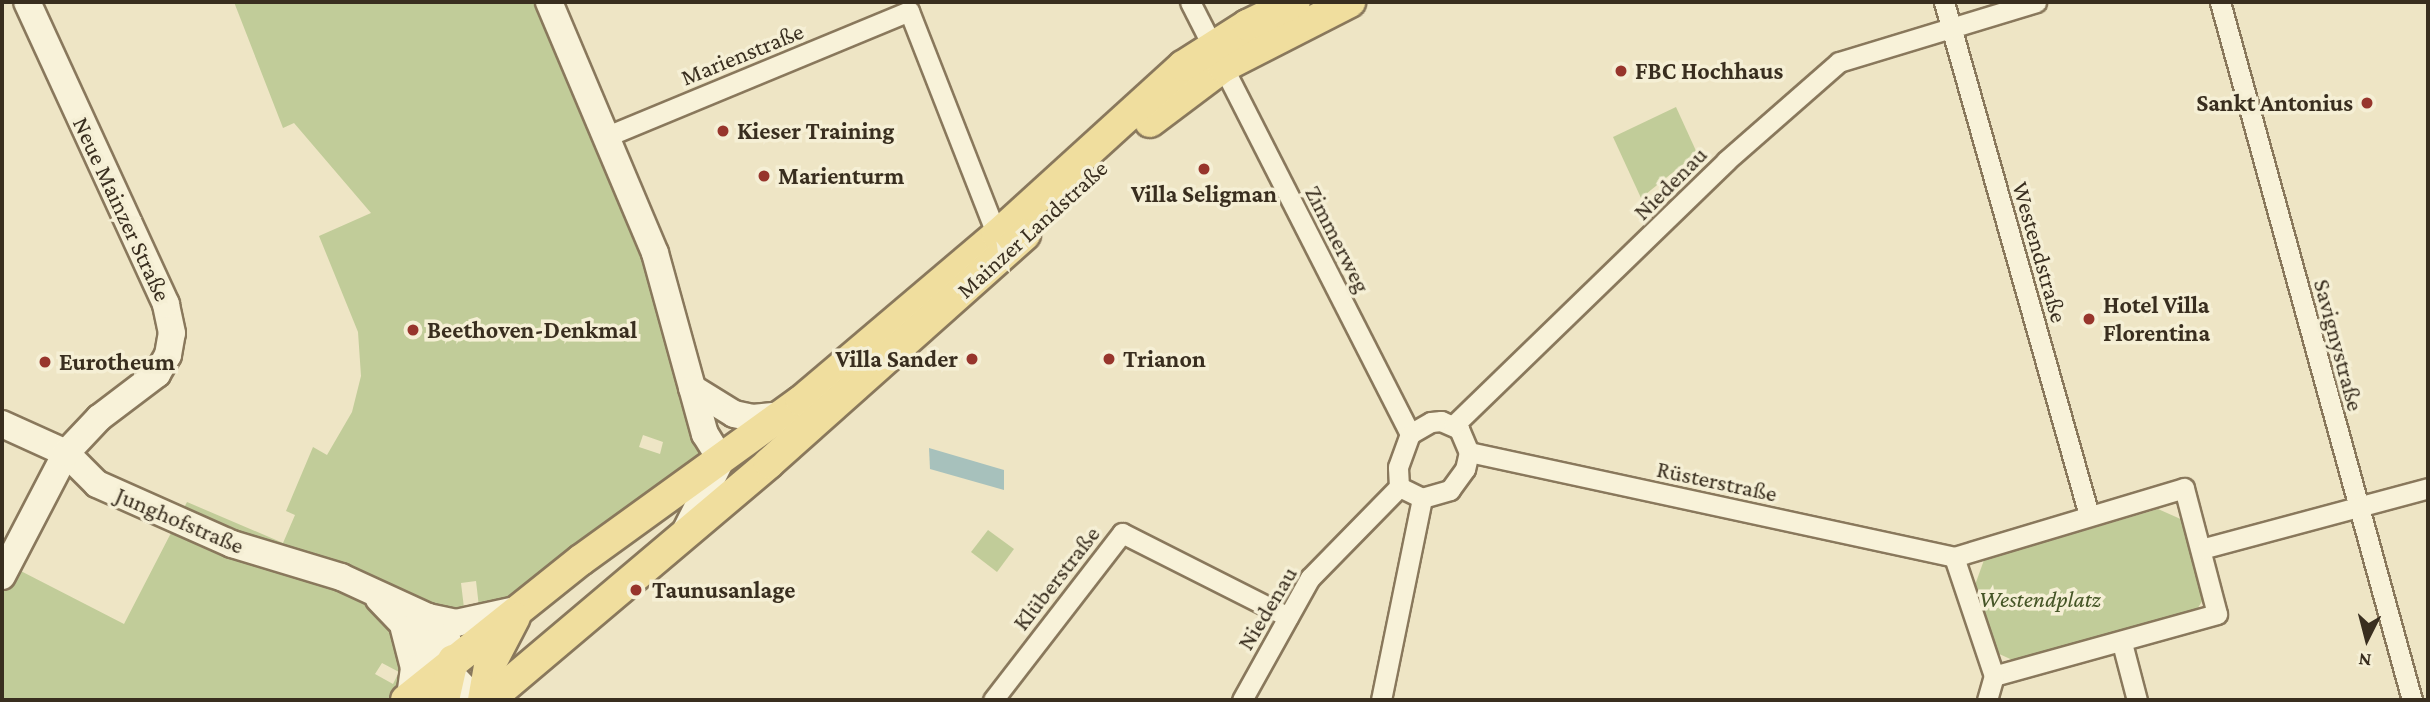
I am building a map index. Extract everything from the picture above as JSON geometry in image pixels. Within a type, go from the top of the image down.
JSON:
[{"type":"main road","name":"Neue Mainzer Straße","points":[[2,576],[66,453],[99,418],[162,368],[172,325],[27,2]]},
{"type":"main road","name":"Mainzer Landstraße","points":[[685,530],[769,463],[1218,57],[1295,2]]},
{"type":"main road","name":"Mainzer Landstraße","points":[[721,460],[783,415],[997,235],[1183,66],[1218,57],[1350,2]]},
{"type":"main road","points":[[555,4],[606,137],[655,253],[705,434],[721,460],[740,466],[769,463]]},
{"type":"main road","points":[[692,388],[734,414],[753,418],[783,415]]},
{"type":"main road","name":"Junghofstraße","points":[[2,424],[66,453],[97,484],[232,544],[371,590],[428,617],[448,642],[449,674]]},
{"type":"main road","points":[[489,692],[685,530],[721,460]]},
{"type":"main road","points":[[408,699],[449,674],[520,608],[721,460]]},
{"type":"main road","name":"Junghofstraße","points":[[371,590],[449,674]]},
{"type":"main road","points":[[428,617],[456,623],[520,608]]},
{"type":"main road","points":[[489,692],[520,608]]},
{"type":"main road","points":[[404,627],[414,668],[408,699]]},
{"type":"main road","points":[[449,674],[489,692]]},
{"type":"street","name":"Zimmerweg","points":[[1190,2],[1410,434]]},
{"type":"street","name":"Westendstraße","points":[[1944,2],[2089,515]]},
{"type":"street","name":"Niedenau","points":[[1454,425],[1726,161],[1839,61],[2036,2]]},
{"type":"street","name":"Savignystraße","points":[[2220,2],[2412,700]]},
{"type":"street","name":"Marienstraße","points":[[606,137],[909,11],[997,235]]},
{"type":"street","points":[[1431,422],[1454,425],[1464,435],[1469,452],[1465,469],[1450,490],[1422,498],[1399,487],[1400,454],[1410,434],[1431,422]]},
{"type":"street","name":"Rüsterstraße","points":[[1469,452],[1954,556]]},
{"type":"street","name":"Niedenau","points":[[1242,700],[1310,578],[1399,487]]},
{"type":"street","points":[[1987,700],[1994,677],[1954,556],[2184,488],[2217,614],[1994,677]]},
{"type":"street","points":[[2201,549],[2428,488]]},
{"type":"street","points":[[1381,700],[1422,498]]},
{"type":"street","name":"Klüberstraße","points":[[993,700],[1122,533],[1288,617]]},
{"type":"street","points":[[2122,643],[2137,700]]},
{"type":"green space","name":"Taunusanlage","points":[[234,2],[535,2],[642,256],[701,458],[520,608],[421,631],[394,700],[2,700],[2,591],[13,567],[124,624],[187,502],[283,543],[295,515],[286,511],[313,447],[327,455],[352,412],[361,376],[358,332],[319,236],[371,213],[294,123],[283,128]],"holes":[[[643,435],[663,442],[660,454],[639,447]],[[476,581],[479,607],[464,608],[461,583]],[[382,663],[399,672],[393,684],[375,674]]]},
{"type":"green space","points":[[1676,107],[1697,153],[1641,198],[1613,137]]},
{"type":"green space","name":"Westendplatz","points":[[2158,509],[2185,521],[2204,598],[2196,611],[2017,662],[1997,653],[1975,585],[1984,560]]},
{"type":"green space","points":[[988,530],[1014,549],[997,572],[971,552]]},
{"type":"water","points":[[929,448],[1004,470],[1004,490],[930,469]]},
{"type":"place","name":"FBC Hochhaus","points":[[1621,71]]},
{"type":"place","name":"Sankt Antonius","points":[[2367,103]]},
{"type":"place","name":"Kieser Training","points":[[723,131]]},
{"type":"place","name":"Villa Seligman","points":[[1204,169]]},
{"type":"place","name":"Marienturm","points":[[764,176]]},
{"type":"place","name":"Hotel Villa Florentina","points":[[2089,319]]},
{"type":"place","name":"Beethoven-Denkmal","points":[[413,330]]},
{"type":"place","name":"Villa Sander","points":[[972,359]]},
{"type":"place","name":"Trianon","points":[[1109,359]]},
{"type":"place","name":"Eurotheum","points":[[45,362]]},
{"type":"place","name":"Taunusanlage","points":[[636,590]]}]
